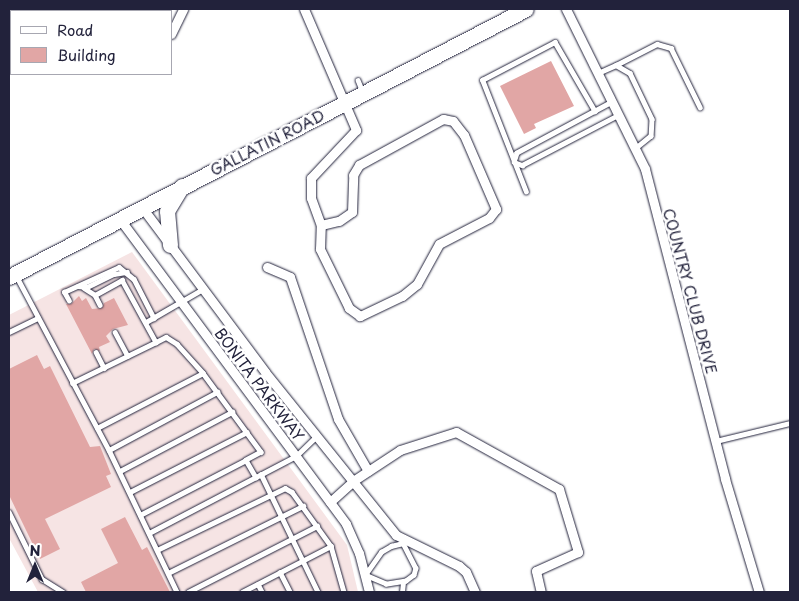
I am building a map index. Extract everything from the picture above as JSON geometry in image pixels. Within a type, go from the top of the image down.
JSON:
[{"type":"main road","name":"GALLATIN ROAD","points":[[12,276],[141,206],[346,101],[360,86],[526,9]]},
{"type":"main road","points":[[170,245],[167,211],[182,185]]},
{"type":"street","points":[[172,32],[183,9]]},
{"type":"street","points":[[304,9],[346,101],[356,130],[311,178],[311,198],[321,225],[320,249],[349,308],[360,316],[402,296],[417,284],[439,244],[490,218],[496,209],[464,135],[454,121],[443,119],[359,164],[354,175],[352,212],[339,221],[321,225]]},
{"type":"street","name":"COUNTRY CLUB DRIVE","points":[[566,9],[645,170],[716,441],[759,592]]},
{"type":"street","name":"BONITA PARKWAY","points":[[141,206],[317,436],[396,535],[406,542],[459,566],[466,572],[475,592]]},
{"type":"street","name":"BONITA PARKWAY","points":[[119,218],[346,524],[365,575],[369,592]]},
{"type":"street","points":[[267,267],[290,277],[338,419],[368,471]]},
{"type":"street","points":[[330,502],[353,481],[400,450],[456,432],[559,489],[578,552],[536,571],[541,592]]},
{"type":"lane","points":[[526,192],[482,80],[555,42],[595,111]]},
{"type":"lane","points":[[598,73],[657,44],[671,48],[700,107]]},
{"type":"lane","points":[[616,65],[630,73],[652,119],[651,136],[635,149]]},
{"type":"lane","points":[[514,162],[517,153],[612,102]]},
{"type":"lane","points":[[514,162],[522,165],[618,115]]},
{"type":"lane","points":[[69,301],[64,292],[116,267],[127,272],[134,279],[154,318]]},
{"type":"lane","points":[[84,288],[114,274],[127,272]]},
{"type":"lane","points":[[12,276],[38,318],[109,450],[178,592]]},
{"type":"lane","points":[[95,295],[122,280],[156,342]]},
{"type":"lane","points":[[78,286],[95,295],[100,305]]},
{"type":"lane","points":[[146,322],[182,304],[204,289]]},
{"type":"lane","points":[[9,332],[38,318]]},
{"type":"lane","points":[[115,332],[128,356]]},
{"type":"lane","points":[[72,383],[166,337],[177,344],[203,373],[261,452],[140,515]]},
{"type":"lane","points":[[96,352],[104,368]]},
{"type":"lane","points":[[97,428],[203,373]]},
{"type":"lane","points":[[109,450],[217,392]]},
{"type":"lane","points":[[120,471],[232,412]]},
{"type":"lane","points":[[716,441],[790,423]]},
{"type":"lane","points":[[130,492],[247,432]]},
{"type":"lane","points":[[149,533],[296,456],[317,436]]},
{"type":"lane","points":[[246,460],[256,477]]},
{"type":"lane","points":[[262,474],[318,592]]},
{"type":"lane","points":[[157,550],[271,493],[285,488],[292,492],[331,546],[344,592]]},
{"type":"lane","points":[[168,573],[303,506]]},
{"type":"lane","points":[[9,512],[42,579],[64,592]]},
{"type":"lane","points":[[188,592],[317,526]]},
{"type":"lane","points":[[406,542],[416,568],[414,575],[403,582],[386,584],[365,575],[381,552],[406,542]]},
{"type":"lane","points":[[242,592],[331,546]]},
{"type":"lane","points":[[280,572],[290,592]]},
{"type":"lane","points":[[402,592],[403,582]]},
{"type":"lane","points":[[258,584],[262,592]]},
{"type":"shaded area","points":[[132,252],[347,545],[358,592],[38,592],[9,538],[9,315]]},
{"type":"building","points":[[551,61],[574,106],[534,124],[536,128],[524,134],[500,86]]},
{"type":"building","points":[[79,296],[82,301],[86,298],[92,309],[102,308],[104,303],[114,298],[128,325],[113,329],[106,336],[110,342],[99,347],[100,351],[94,349],[92,354],[66,304],[71,304]]},
{"type":"building","points":[[37,355],[44,369],[50,366],[90,447],[100,446],[111,474],[106,476],[111,487],[45,519],[60,549],[40,559],[9,495],[9,369]]},
{"type":"building","points":[[125,517],[142,550],[147,547],[170,592],[86,592],[81,582],[118,563],[101,529]]}]
